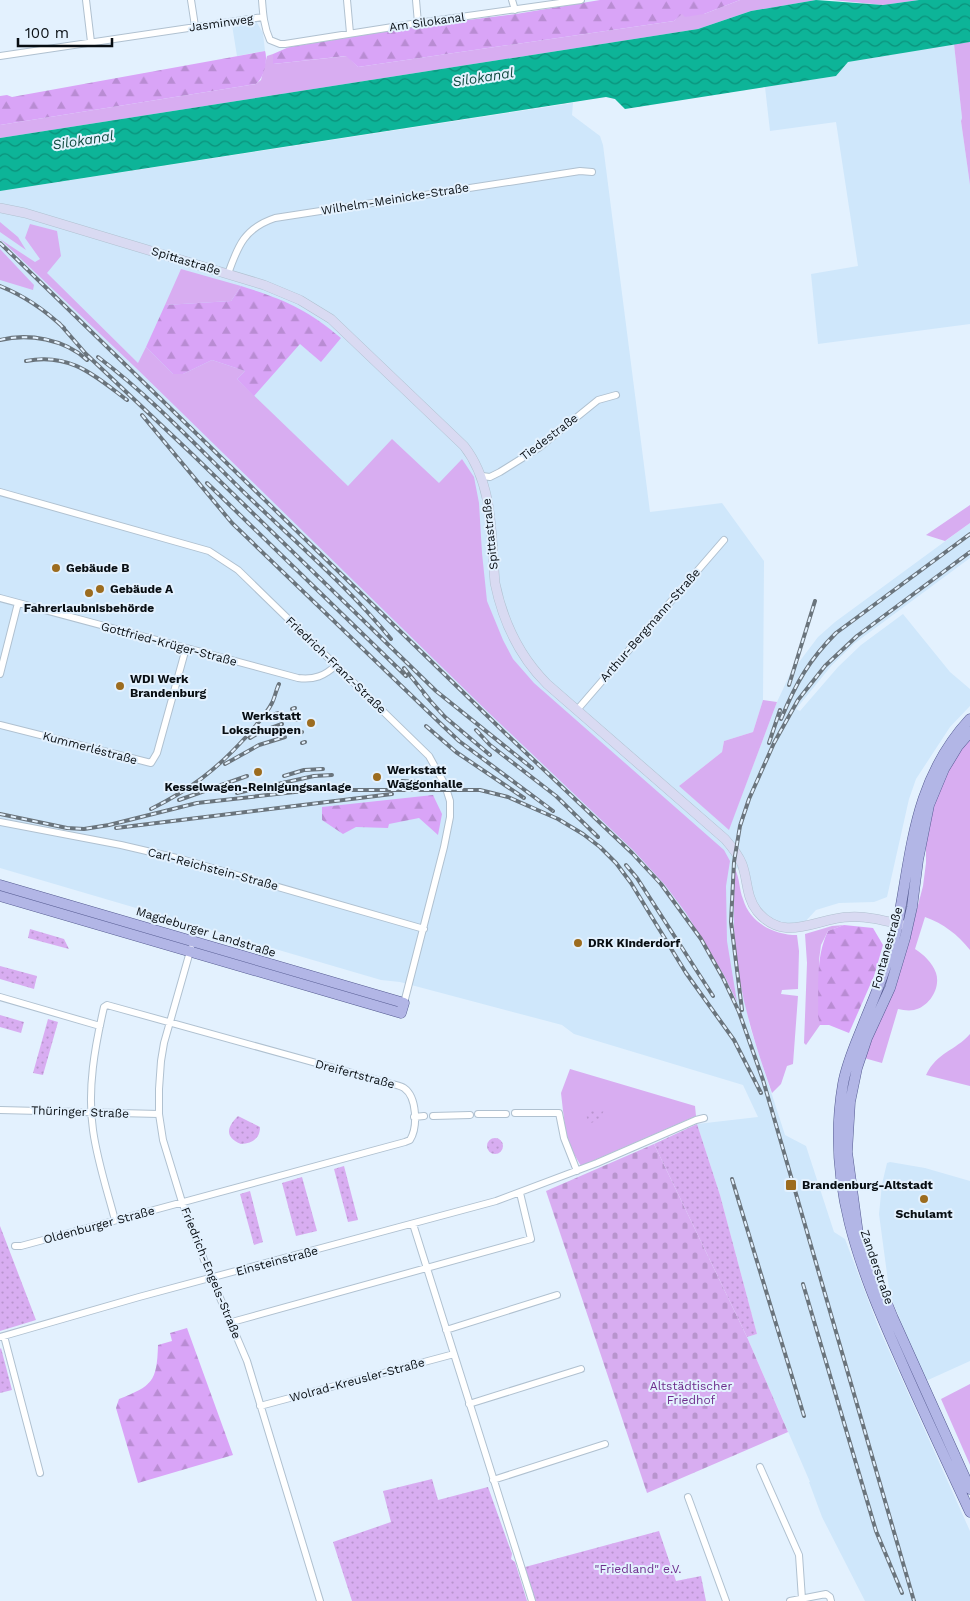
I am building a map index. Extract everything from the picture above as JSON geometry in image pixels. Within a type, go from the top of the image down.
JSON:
[{"type":"main road","name":"Fontanestraße","points":[[838,1142],[843,1082],[854,1046],[882,978],[897,923],[923,795],[944,752],[970,719]]},
{"type":"main road","name":"Fontanestraße","points":[[850,1178],[847,1152],[849,1116],[857,1068],[867,1038],[890,988],[908,926],[929,805],[944,769],[955,750],[970,732]]},
{"type":"main road","name":"Magdeburger Landstraße","points":[[0,885],[192,946],[403,1008]]},
{"type":"main road","name":"Magdeburger Landstraße","points":[[0,896],[192,946]]},
{"type":"main road","name":"Zanderstraße","points":[[838,1142],[838,1164],[842,1192],[861,1265],[880,1312],[970,1488]]},
{"type":"main road","name":"Zanderstraße","points":[[850,1178],[858,1234],[970,1512]]},
{"type":"street","points":[[86,0],[91,42]]},
{"type":"street","points":[[191,0],[195,26]]},
{"type":"street","points":[[262,0],[263,17]]},
{"type":"street","points":[[348,0],[350,34]]},
{"type":"street","points":[[416,0],[418,23]]},
{"type":"street","points":[[512,0],[515,10]]},
{"type":"street","name":"Am Silokanal","points":[[263,17],[270,40],[285,44],[581,0]]},
{"type":"street","name":"Jasminweg","points":[[0,56],[263,17]]},
{"type":"street","name":"Wilhelm-Meinicke-Straße","points":[[228,274],[237,249],[244,238],[252,229],[275,218],[580,171],[592,172]]},
{"type":"street","name":"Spittastraße","points":[[0,208],[25,213],[287,293],[331,319],[464,446],[473,458],[482,476],[487,500],[495,583],[501,610],[513,639],[536,672],[725,839],[739,856],[751,901],[755,909],[767,921],[792,928],[805,927],[843,917],[861,917],[908,926]]},
{"type":"street","name":"Tiedestraße","points":[[482,476],[490,477],[508,467],[540,447],[598,400],[616,395]]},
{"type":"street","name":"Friedrich-Franz-Straße","points":[[0,492],[209,551],[238,570],[429,756],[442,777],[450,801],[450,818],[403,1008]]},
{"type":"street","name":"Arthur-Bergmann-Straße","points":[[577,710],[724,540]]},
{"type":"street","name":"Gottfried-Krüger-Straße","points":[[0,598],[306,679],[321,676],[336,665]]},
{"type":"street","points":[[0,674],[18,603]]},
{"type":"street","name":"Kummerléstraße","points":[[0,725],[151,763],[157,753],[186,648]]},
{"type":"street","name":"Carl-Reichstein-Straße","points":[[0,822],[181,859],[424,929]]},
{"type":"street","name":"Friedrich-Engels-Straße","points":[[192,946],[164,1043],[159,1076],[159,1114],[163,1140],[182,1202],[247,1361],[320,1601]]},
{"type":"street","points":[[0,997],[100,1026],[94,1064],[93,1130],[115,1220]]},
{"type":"street","name":"Dreifertstraße","points":[[100,1026],[104,1007],[110,1004],[399,1086],[404,1088],[411,1096],[414,1104],[412,1138],[405,1142],[182,1202]]},
{"type":"street","name":"Thüringer Straße","points":[[0,1110],[159,1114]]},
{"type":"street","points":[[515,1113],[559,1113],[564,1138],[577,1171]]},
{"type":"street","points":[[478,1114],[506,1114]]},
{"type":"street","points":[[433,1116],[470,1115]]},
{"type":"street","points":[[414,1117],[424,1116]]},
{"type":"street","name":"Einsteinstraße","points":[[40,1473],[2,1336],[520,1193],[704,1118]]},
{"type":"street","points":[[232,1322],[531,1240],[520,1193]]},
{"type":"street","name":"Oldenburger Straße","points":[[15,1246],[182,1202]]},
{"type":"street","points":[[413,1224],[532,1601]]},
{"type":"street","points":[[446,1330],[557,1295]]},
{"type":"street","name":"Wolrad-Kreusler-Straße","points":[[260,1406],[454,1354]]},
{"type":"street","points":[[469,1404],[581,1369]]},
{"type":"street","points":[[493,1480],[605,1444]]},
{"type":"street","points":[[760,1467],[799,1555],[802,1599]]},
{"type":"street","points":[[688,1497],[726,1601]]},
{"type":"street","points":[[790,1601],[826,1594],[831,1599]]},
{"type":"shaded area","points":[[256,21],[263,33],[265,51],[237,56],[232,25]]},
{"type":"shaded area","points":[[954,44],[961,121],[970,185],[970,324],[818,344],[811,274],[858,266],[836,122],[770,131],[765,87],[836,76],[848,62]]},
{"type":"shaded area","points":[[573,103],[572,115],[600,136],[603,145],[650,512],[722,503],[764,561],[763,700],[753,732],[724,741],[722,752],[679,786],[729,829],[777,702],[790,674],[818,637],[835,622],[970,523],[970,558],[855,643],[832,665],[796,709],[800,711],[838,667],[861,645],[903,614],[950,672],[970,689],[970,706],[950,727],[916,779],[909,799],[887,897],[874,902],[839,903],[816,910],[803,924],[785,924],[770,918],[757,905],[751,891],[746,866],[735,869],[735,948],[750,1027],[785,1135],[806,1146],[834,1232],[845,1239],[878,1326],[970,1531],[970,1601],[865,1601],[822,1517],[810,1482],[747,1337],[757,1334],[720,1195],[697,1124],[758,1117],[743,1085],[574,1034],[562,1025],[400,982],[381,980],[0,868],[0,191]]},
{"type":"shaded area","points":[[887,1163],[925,1168],[970,1181],[970,1361],[928,1380],[925,1379],[903,1333],[900,1319],[890,1296],[879,1214],[882,1184]]},
{"type":"green space","points":[[600,0],[740,0],[704,14],[685,17],[682,14],[674,21],[358,67],[346,56],[273,64],[273,54],[289,47]]},
{"type":"green space","points":[[740,0],[816,0],[751,11],[698,29],[0,138],[0,125],[256,84],[261,80],[267,56],[273,54],[273,64],[347,56],[358,67],[674,21],[682,13],[704,14]]},
{"type":"green space","points":[[832,0],[919,0],[883,5]]},
{"type":"green space","points":[[970,42],[970,185],[961,121],[954,44]]},
{"type":"green space","points":[[265,51],[265,69],[256,84],[0,125],[0,96],[7,95],[12,97]]},
{"type":"green space","points":[[0,222],[18,237],[26,250],[0,232]]},
{"type":"green space","points":[[30,224],[57,231],[61,256],[47,273],[138,363],[146,347],[173,374],[183,374],[212,360],[245,371],[237,379],[348,486],[392,439],[439,483],[462,459],[474,477],[479,503],[487,601],[513,659],[534,683],[724,850],[730,861],[726,886],[727,941],[737,1002],[725,977],[686,913],[665,885],[634,851],[489,713],[136,368],[0,239],[35,262],[40,259],[25,238]]},
{"type":"green space","points":[[0,249],[34,285],[33,290],[0,280]]},
{"type":"green space","points":[[181,269],[241,286],[231,301],[165,305]]},
{"type":"green space","points":[[241,286],[294,306],[317,319],[341,338],[321,362],[300,344],[254,396],[237,379],[245,371],[212,360],[183,374],[173,374],[146,347],[165,305],[231,301]]},
{"type":"green space","points":[[970,505],[970,523],[945,541],[926,535]]},
{"type":"green space","points":[[763,700],[777,702],[729,830],[679,786],[722,752],[724,741],[753,732]]},
{"type":"green space","points":[[970,737],[970,950],[950,930],[925,917],[915,949],[927,959],[936,973],[937,985],[935,991],[929,1001],[919,1008],[914,1010],[898,1009],[882,1063],[864,1058],[907,947],[923,886],[926,863],[926,836],[930,813],[947,770]]},
{"type":"green space","points":[[433,795],[442,814],[438,835],[419,818],[389,824],[388,828],[356,827],[343,834],[322,820],[322,807]]},
{"type":"green space","points":[[735,869],[743,899],[751,915],[772,930],[797,935],[799,951],[798,989],[782,990],[781,994],[798,996],[793,1064],[787,1066],[781,1084],[772,1093],[749,1021],[737,966],[734,928]]},
{"type":"green space","points":[[844,925],[828,931],[821,945],[819,960],[820,1025],[806,1045],[804,1043],[807,963],[805,934],[832,926]]},
{"type":"green space","points":[[844,925],[873,928],[883,945],[874,976],[849,1033],[829,1025],[820,1025],[818,1016],[818,973],[824,941],[828,931]]},
{"type":"green space","points":[[30,929],[64,939],[69,949],[28,938]]},
{"type":"green space","points":[[0,966],[37,976],[34,989],[0,979]]},
{"type":"green space","points":[[0,1015],[24,1022],[21,1033],[0,1027]]},
{"type":"green space","points":[[48,1019],[58,1022],[43,1075],[33,1073]]},
{"type":"green space","points":[[970,1034],[970,1086],[926,1075],[935,1061]]},
{"type":"green space","points":[[570,1069],[695,1106],[696,1116],[581,1166],[566,1137],[561,1093]]},
{"type":"green space","points":[[584,1109],[604,1111],[598,1120],[589,1124]]},
{"type":"green space","points":[[238,1116],[260,1127],[259,1135],[255,1140],[241,1144],[232,1138],[229,1132],[231,1124]]},
{"type":"green space","points":[[697,1124],[720,1195],[757,1334],[747,1337],[654,1144]]},
{"type":"green space","points":[[495,1138],[501,1140],[503,1146],[501,1152],[495,1154],[489,1152],[487,1146],[489,1140]]},
{"type":"green space","name":"Altstädtischer Friedhof","points":[[654,1144],[747,1337],[788,1432],[647,1493],[546,1191]]},
{"type":"green space","points":[[344,1166],[358,1220],[348,1222],[334,1169]]},
{"type":"green space","points":[[302,1177],[317,1231],[296,1236],[282,1183]]},
{"type":"green space","points":[[250,1191],[263,1242],[254,1245],[240,1194]]},
{"type":"green space","points":[[0,1226],[36,1320],[0,1331]]},
{"type":"green space","points":[[187,1328],[233,1455],[138,1483],[116,1408],[119,1399],[146,1386],[154,1375],[158,1345],[172,1341],[170,1333]]},
{"type":"green space","points":[[0,1349],[12,1390],[0,1393]]},
{"type":"green space","points":[[970,1384],[970,1465],[941,1399]]},
{"type":"green space","points":[[432,1479],[438,1500],[488,1487],[512,1554],[511,1559],[515,1562],[527,1601],[352,1601],[333,1542],[391,1522],[383,1491]]},
{"type":"green space","name":"\"Friedland\" e.V.","points":[[659,1531],[676,1581],[701,1576],[706,1601],[535,1601],[525,1567]]},
{"type":"water","name":"Silokanal","points":[[816,0],[883,5],[919,0],[970,0],[970,42],[848,62],[836,76],[625,109],[615,99],[606,97],[0,191],[0,138],[698,29],[751,11]]},
{"type":"railway","points":[[0,243],[505,733],[632,853],[661,884],[701,939],[723,978],[739,1012],[763,1080],[914,1601]]},
{"type":"railway","points":[[0,286],[34,304],[64,328]]},
{"type":"railway","points":[[59,323],[86,354],[436,691],[532,768]]},
{"type":"railway","points":[[0,340],[22,337],[46,339],[68,347],[87,360]]},
{"type":"railway","points":[[98,357],[178,427],[342,586],[391,639]]},
{"type":"railway","points":[[26,361],[42,359],[69,363],[93,375],[127,400]]},
{"type":"railway","points":[[142,415],[232,523],[459,741],[553,811]]},
{"type":"railway","points":[[207,483],[406,676]]},
{"type":"railway","points":[[781,719],[804,673],[818,653],[836,633],[970,534]]},
{"type":"railway","points":[[742,1010],[731,922],[734,862],[740,826],[749,799],[774,743],[798,700],[825,666],[857,636],[970,552]]},
{"type":"railway","points":[[789,685],[815,601]]},
{"type":"railway","points":[[404,668],[429,699]]},
{"type":"railway","points":[[151,809],[191,786],[224,759],[267,712],[279,684]]},
{"type":"railway","points":[[424,694],[445,717],[490,755]]},
{"type":"railway","points":[[769,743],[780,710]]},
{"type":"railway","points":[[267,716],[279,713]]},
{"type":"railway","points":[[250,738],[282,724]]},
{"type":"railway","points":[[426,726],[456,752],[524,798]]},
{"type":"railway","points":[[476,730],[490,745],[556,796],[598,837]]},
{"type":"railway","points":[[225,764],[259,745],[285,737]]},
{"type":"railway","points":[[284,776],[304,770],[323,769]]},
{"type":"railway","points":[[237,793],[314,776],[332,775]]},
{"type":"railway","points":[[179,800],[247,776]]},
{"type":"railway","points":[[402,781],[431,783]]},
{"type":"railway","points":[[0,814],[67,828],[84,829],[109,825],[197,803],[313,790],[480,790],[508,797],[558,819],[583,834],[616,863],[631,883],[686,973],[734,1040],[761,1093]]},
{"type":"railway","points":[[116,828],[392,794]]},
{"type":"railway","points":[[626,865],[637,878],[713,996]]},
{"type":"railway","points":[[732,1179],[804,1416]]},
{"type":"railway","points":[[803,1284],[876,1531],[902,1593]]},
{"type":"place","name":"Gebäude B","points":[[56,568]]},
{"type":"place","name":"Gebäude A","points":[[100,589]]},
{"type":"place","name":"Fahrerlaubnisbehörde","points":[[89,593]]},
{"type":"place","name":"WDI Werk Brandenburg","points":[[120,686]]},
{"type":"place","name":"Werkstatt Lokschuppen","points":[[311,723]]},
{"type":"place","name":"Kesselwagen-Reinigungsanlage","points":[[258,772]]},
{"type":"place","name":"Werkstatt Waggonhalle","points":[[377,777]]},
{"type":"place","name":"DRK Kinderdorf","points":[[578,943]]},
{"type":"place","name":"Brandenburg-Altstadt","points":[[791,1185]]},
{"type":"place","name":"Schulamt","points":[[924,1199]]}]
